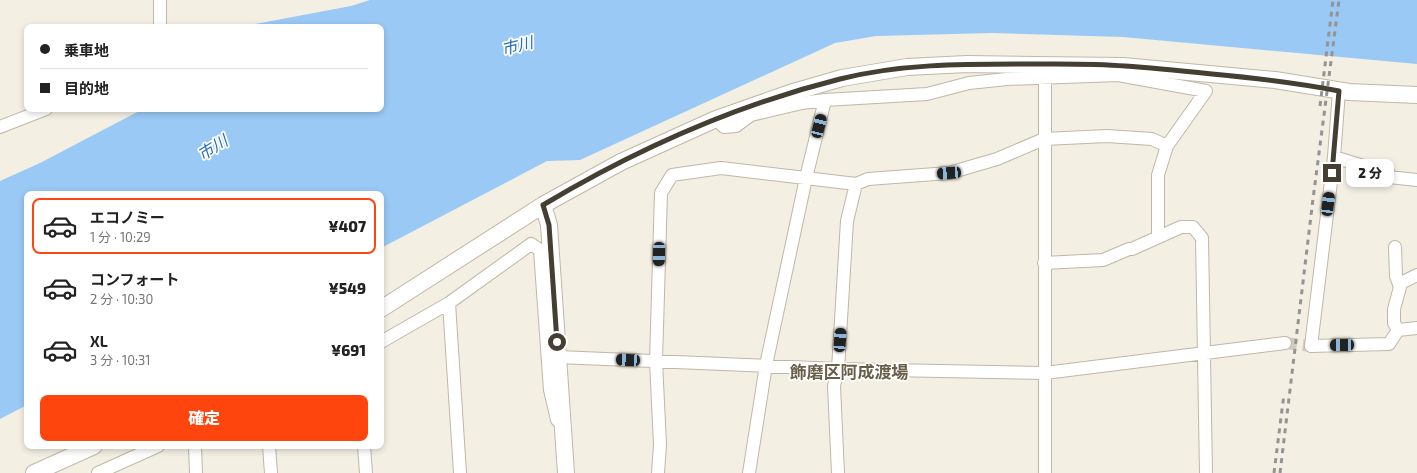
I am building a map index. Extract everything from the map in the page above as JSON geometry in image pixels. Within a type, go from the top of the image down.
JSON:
[{"type":"street","points":[[160,0],[160,24]]},
{"type":"street","points":[[384,307],[543,205],[621,162],[716,119],[790,93],[827,82],[907,67],[967,64],[1275,80],[1339,91],[1417,95]]},
{"type":"street","points":[[716,119],[724,128],[736,126],[751,116],[802,103],[825,100],[928,94],[969,83],[1121,71],[1206,91],[1167,146],[1158,175],[1158,237]]},
{"type":"street","points":[[1045,76],[1045,473]]},
{"type":"street","points":[[1339,91],[1334,157],[1311,346],[1389,344],[1398,330]]},
{"type":"street","points":[[749,473],[766,365],[806,178],[825,100]]},
{"type":"street","points":[[0,127],[38,112]]},
{"type":"street","points":[[658,473],[660,445],[656,361],[660,193],[672,175],[720,168],[856,184],[868,179],[949,173],[997,160],[1044,139],[1107,136],[1152,139],[1167,146]]},
{"type":"street","points":[[1334,157],[1389,174],[1389,177],[1417,180]]},
{"type":"street","points":[[838,473],[834,386],[838,369],[847,221],[856,184]]},
{"type":"street","points":[[543,205],[549,225],[566,466]]},
{"type":"street","points":[[1044,263],[1103,260],[1181,227],[1193,227],[1202,238],[1206,473]]},
{"type":"street","points":[[384,340],[449,303],[531,244],[540,250],[550,390],[566,466]]},
{"type":"street","points":[[1395,247],[1396,276],[1399,284],[1394,323],[1398,330]]},
{"type":"street","points":[[1399,284],[1417,274]]},
{"type":"street","points":[[449,303],[460,473]]},
{"type":"street","points":[[1398,330],[1417,328]]},
{"type":"street","points":[[558,357],[838,369],[1045,373],[1285,343]]},
{"type":"street","points":[[34,473],[87,449]]},
{"type":"street","points":[[98,473],[151,449]]},
{"type":"street","points":[[195,449],[196,473]]},
{"type":"street","points":[[269,449],[271,473]]},
{"type":"street","points":[[364,449],[366,473]]},
{"type":"water","name":"市川","points":[[370,0],[1417,0],[1417,64],[1123,37],[992,33],[876,36],[835,43],[580,160],[547,161],[384,246],[384,191],[24,191],[24,407],[0,419],[0,181],[40,163],[137,112],[384,112],[384,24],[256,24],[351,6]]},
{"type":"tunnel","points":[[1285,343],[1311,346]]},
{"type":"railway","points":[[1320,106],[1333,0]]},
{"type":"railway","points":[[1280,473],[1339,0]]},
{"type":"railway","points":[[1274,473],[1284,394]]},
{"type":"district","name":"飾磨区阿成渡場","points":[[849,371]]},
{"type":"route","points":[[557,342],[549,225],[543,205],[580,183],[621,162],[716,119],[790,93],[842,78],[907,67],[967,64],[1047,64],[1124,66],[1275,80],[1329,89],[1339,91],[1332,173]]}]
